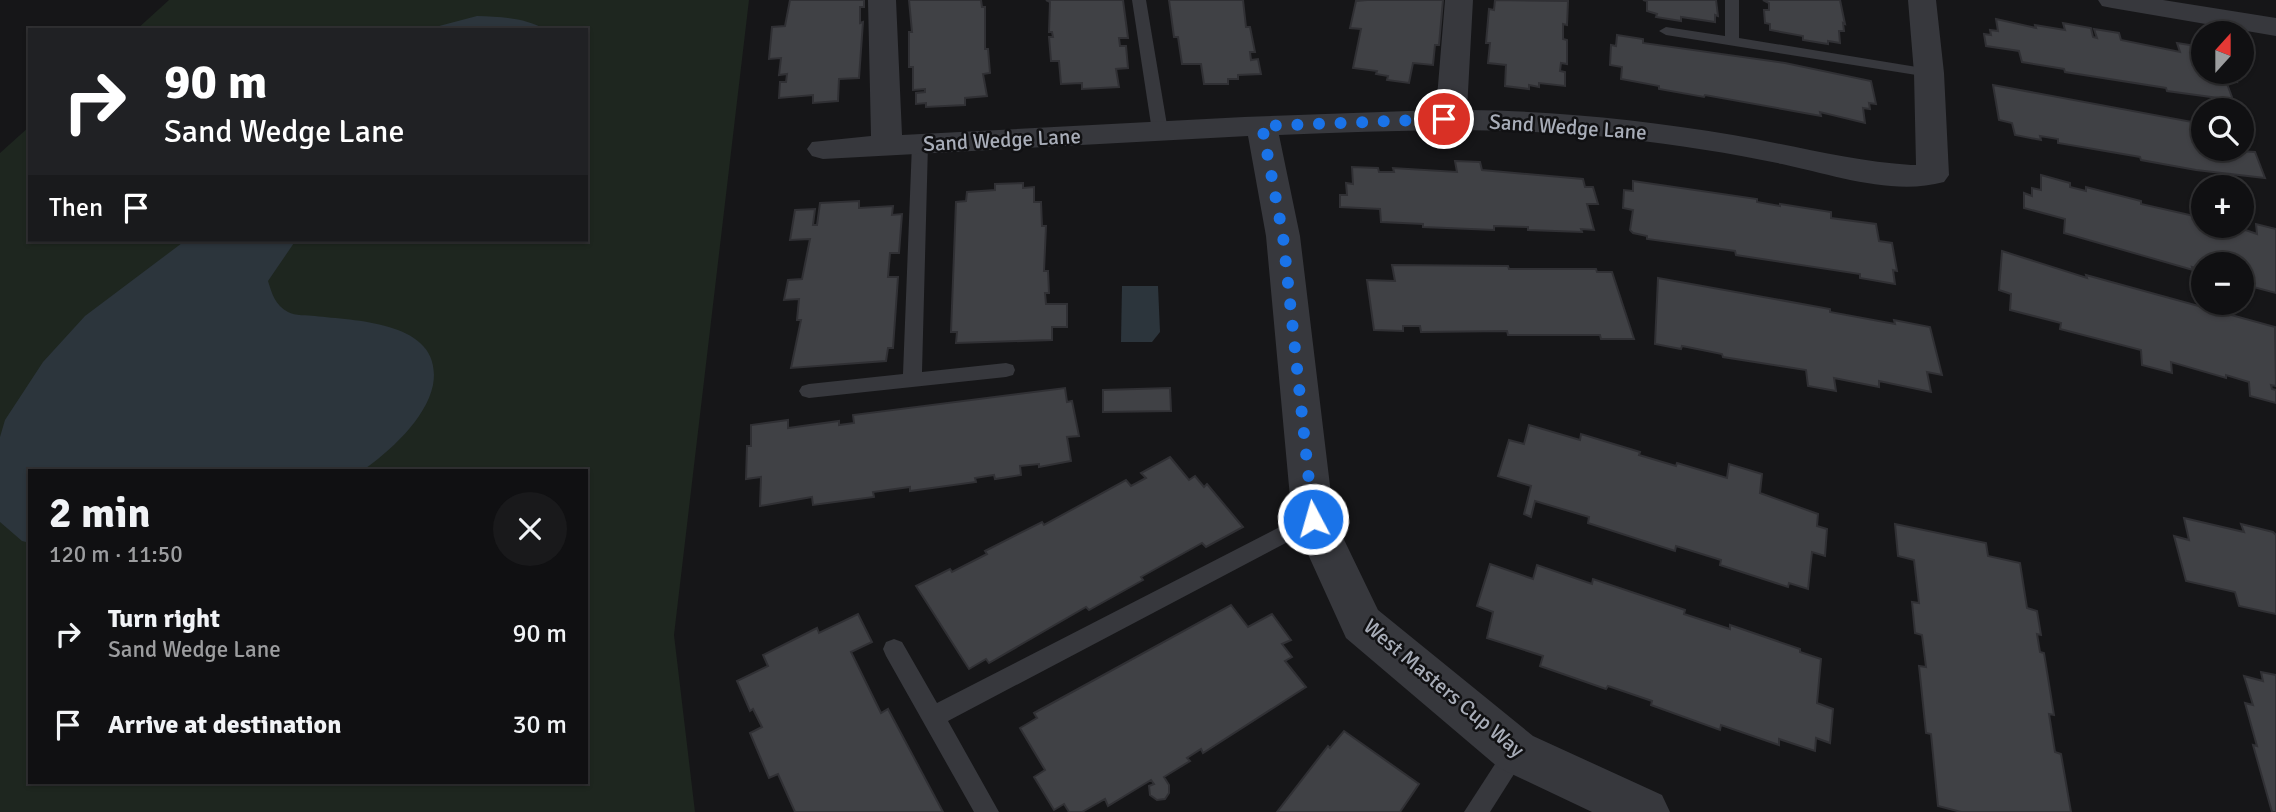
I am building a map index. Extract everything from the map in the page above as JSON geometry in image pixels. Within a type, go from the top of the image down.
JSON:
[{"type":"street","points":[[882,0],[887,146]]},
{"type":"street","points":[[1451,120],[1459,0]]},
{"type":"street","points":[[1922,0],[1929,73]]},
{"type":"street","points":[[2112,0],[2276,27]]},
{"type":"street","name":"Sand Wedge Lane","points":[[823,149],[1262,126],[1451,120],[1539,122],[1651,132],[1909,177],[1933,175],[1929,73]]},
{"type":"street","name":"West Masters Cup Way","points":[[1262,126],[1283,236],[1313,519],[1362,624],[1516,752],[1645,812]]},
{"type":"lane","points":[[1139,0],[1160,131]]},
{"type":"lane","points":[[1732,0],[1732,42]]},
{"type":"lane","points":[[1666,31],[1929,73]]},
{"type":"lane","points":[[912,381],[920,144]]},
{"type":"lane","points":[[809,391],[1006,370]]},
{"type":"lane","points":[[933,717],[1313,519]]},
{"type":"lane","points":[[894,649],[987,812]]},
{"type":"lane","points":[[1476,812],[1516,752]]},
{"type":"shaded area","points":[[169,0],[749,0],[674,635],[695,812],[0,812],[0,153],[28,128],[28,242],[588,242],[588,28],[138,28]]},
{"type":"shaded area","points":[[477,16],[521,20],[542,28],[432,28]]},
{"type":"shaded area","points":[[183,242],[295,242],[268,281],[277,303],[294,314],[373,323],[411,336],[425,348],[433,364],[433,385],[415,422],[384,454],[365,469],[28,469],[28,542],[22,541],[0,522],[0,437],[5,420],[43,362],[85,316]]},
{"type":"shaded area","points":[[1122,286],[1158,286],[1160,332],[1152,342],[1121,342]]},
{"type":"building","points":[[790,0],[864,0],[864,7],[860,7],[860,23],[863,22],[859,78],[839,79],[838,101],[813,103],[813,95],[779,98],[780,82],[786,82],[787,74],[779,75],[781,58],[769,59],[772,27],[785,26]]},
{"type":"building","points":[[909,0],[981,0],[982,7],[985,7],[985,49],[988,49],[990,73],[983,74],[987,96],[965,98],[965,105],[926,107],[926,103],[916,104],[916,93],[925,92],[925,89],[913,90],[913,67],[909,67],[909,32],[912,32]]},
{"type":"building","points":[[1046,0],[1123,0],[1128,38],[1119,38],[1120,46],[1126,46],[1128,68],[1116,69],[1119,87],[1082,89],[1082,83],[1061,84],[1059,61],[1051,61],[1049,37],[1053,37],[1052,32],[1049,32],[1050,2]]},
{"type":"building","points":[[1169,0],[1243,0],[1246,27],[1250,27],[1255,52],[1250,52],[1251,60],[1258,59],[1261,74],[1238,75],[1238,79],[1228,79],[1228,84],[1204,84],[1201,64],[1182,64],[1178,37],[1174,37]]},
{"type":"building","points":[[1443,0],[1439,45],[1435,45],[1433,65],[1413,63],[1409,83],[1387,80],[1388,76],[1376,74],[1377,71],[1353,68],[1361,29],[1350,28],[1356,1]]},
{"type":"building","points":[[1495,0],[1568,1],[1567,25],[1563,24],[1563,39],[1567,40],[1567,64],[1561,63],[1560,71],[1565,72],[1565,86],[1539,83],[1539,87],[1529,85],[1529,89],[1505,86],[1506,65],[1488,63],[1490,43],[1486,43],[1489,9],[1494,10]]},
{"type":"building","points":[[1643,0],[1716,0],[1718,16],[1715,15],[1715,22],[1681,17],[1681,21],[1656,17],[1657,14],[1647,11],[1647,1]]},
{"type":"building","points":[[1763,0],[1840,0],[1845,24],[1843,23],[1844,31],[1839,31],[1840,43],[1803,40],[1803,36],[1770,30],[1770,24],[1765,23],[1764,10],[1769,10],[1769,3]]},
{"type":"building","points":[[1996,19],[2036,28],[2035,25],[2065,30],[2063,23],[2091,28],[2093,37],[2097,38],[2094,29],[2119,33],[2121,40],[2180,52],[2177,43],[2191,45],[2191,84],[2227,84],[2232,98],[2167,91],[2166,88],[2065,72],[2064,69],[2022,62],[2019,51],[1986,46],[1984,34],[1991,35],[1990,30],[1998,31]]},
{"type":"building","points":[[1617,35],[1643,39],[1643,43],[1785,63],[1871,81],[1876,104],[1869,103],[1870,109],[1863,108],[1865,123],[1820,112],[1821,116],[1659,89],[1659,86],[1621,79],[1622,67],[1610,65],[1611,45],[1616,46]]},
{"type":"building","points":[[1993,85],[2191,122],[2191,161],[2254,161],[2255,152],[2265,178],[2196,170],[2058,143],[2058,139],[2040,136],[2041,140],[2015,135],[2012,123],[1999,120]]},
{"type":"building","points":[[1455,161],[1480,162],[1482,170],[1583,179],[1585,187],[1593,187],[1598,204],[1587,204],[1594,230],[1528,230],[1528,227],[1494,226],[1494,230],[1423,227],[1423,224],[1381,222],[1380,209],[1340,207],[1340,195],[1347,195],[1346,183],[1353,184],[1352,167],[1378,168],[1379,172],[1394,172],[1393,168],[1457,172]]},
{"type":"building","points":[[2041,175],[2070,183],[2070,187],[2086,191],[2086,187],[2141,201],[2141,204],[2191,215],[2191,238],[2254,238],[2254,233],[2257,234],[2256,224],[2276,229],[2276,293],[2254,287],[2254,252],[2191,252],[2191,269],[2064,233],[2065,219],[2024,208],[2024,193],[2032,196],[2032,188],[2041,190]]},
{"type":"building","points":[[1633,181],[1831,212],[1831,218],[1876,224],[1879,241],[1892,243],[1897,271],[1893,270],[1895,284],[1860,278],[1860,274],[1736,255],[1735,251],[1647,239],[1647,236],[1630,230],[1633,210],[1623,208],[1624,190],[1633,191]]},
{"type":"building","points":[[1023,183],[1023,188],[1034,187],[1034,202],[1041,202],[1042,226],[1046,226],[1044,271],[1048,271],[1049,293],[1045,293],[1046,304],[1067,304],[1067,327],[1052,327],[1052,340],[956,343],[957,332],[951,332],[956,202],[966,201],[967,192],[995,190],[995,184]]},
{"type":"building","points":[[859,201],[859,208],[893,206],[892,215],[902,214],[899,253],[890,253],[888,277],[898,277],[893,348],[888,348],[886,361],[791,368],[801,320],[797,320],[799,299],[784,300],[788,280],[802,279],[810,239],[790,240],[795,210],[815,209],[813,225],[817,225],[820,203]]},
{"type":"building","points":[[2002,251],[2087,278],[2086,275],[2191,304],[2191,315],[2231,315],[2275,327],[2276,386],[2271,385],[2272,389],[2276,390],[2276,403],[2250,396],[2249,382],[2226,375],[2226,378],[2171,362],[2172,373],[2142,365],[2141,350],[2060,329],[2061,323],[2010,310],[2011,294],[1999,290]]},
{"type":"building","points":[[1392,265],[1508,266],[1509,269],[1596,269],[1597,272],[1612,272],[1634,339],[1601,339],[1600,335],[1508,335],[1507,331],[1421,332],[1420,326],[1403,326],[1403,331],[1374,330],[1367,280],[1395,281]]},
{"type":"building","points":[[1658,278],[1830,309],[1830,312],[1895,324],[1894,320],[1930,327],[1942,375],[1927,372],[1931,392],[1879,381],[1879,387],[1834,378],[1836,391],[1808,386],[1806,370],[1723,357],[1722,354],[1682,346],[1681,349],[1655,344]]},
{"type":"building","points":[[1065,388],[1067,402],[1072,401],[1079,436],[1067,437],[1071,461],[1039,467],[1039,464],[1020,466],[1021,475],[995,479],[994,475],[975,478],[976,482],[910,491],[910,487],[873,492],[874,497],[813,505],[812,497],[760,506],[761,477],[746,479],[751,425],[788,420],[788,428],[839,421],[839,425],[854,423],[853,415]]},
{"type":"building","points":[[1170,388],[1171,411],[1103,412],[1103,390]]},
{"type":"building","points":[[1529,425],[1580,440],[1581,434],[1640,452],[1639,455],[1727,478],[1729,464],[1762,474],[1760,493],[1818,514],[1817,526],[1827,529],[1825,556],[1812,552],[1808,589],[1789,583],[1788,587],[1720,565],[1721,560],[1676,546],[1675,551],[1588,523],[1589,517],[1535,501],[1531,517],[1524,514],[1531,486],[1498,476],[1509,440],[1524,444]]},
{"type":"building","points":[[1170,457],[1189,480],[1195,476],[1204,487],[1207,484],[1243,527],[1206,547],[1202,543],[1089,610],[1086,607],[989,663],[986,659],[969,669],[916,586],[950,569],[952,572],[987,554],[985,551],[1042,522],[1044,525],[1126,480],[1131,486],[1146,478],[1141,473]]},
{"type":"building","points":[[2184,518],[2244,532],[2241,524],[2276,535],[2276,614],[2239,606],[2235,592],[2186,581],[2174,536],[2189,540]]},
{"type":"building","points":[[1895,524],[1986,543],[1988,556],[2020,563],[2027,608],[2037,611],[2041,635],[2037,634],[2040,652],[2044,653],[2054,715],[2049,714],[2055,752],[2061,754],[2071,812],[1961,812],[1938,806],[1931,734],[1926,733],[1919,666],[1926,667],[1922,635],[1915,633],[1912,602],[1919,603],[1914,560],[1898,556]]},
{"type":"building","points":[[1490,564],[1533,579],[1537,565],[1592,584],[1593,579],[1685,610],[1684,614],[1730,629],[1730,625],[1821,659],[1817,703],[1833,709],[1830,743],[1816,738],[1815,751],[1779,739],[1779,745],[1721,725],[1720,730],[1651,705],[1652,701],[1608,686],[1606,689],[1540,666],[1543,656],[1487,638],[1493,612],[1477,606]]},
{"type":"building","points":[[1231,605],[1248,627],[1272,614],[1291,640],[1282,644],[1292,657],[1285,661],[1306,687],[1203,753],[1201,749],[1187,758],[1190,761],[1164,777],[1169,785],[1169,793],[1165,799],[1157,800],[1150,795],[1149,786],[1154,784],[1151,780],[1108,806],[1105,799],[1082,812],[1069,812],[1064,804],[1054,810],[1034,777],[1045,770],[1020,728],[1037,718],[1034,713]]},
{"type":"building","points":[[858,614],[872,642],[851,652],[881,713],[888,709],[943,812],[795,812],[778,774],[769,778],[750,733],[762,727],[753,709],[750,711],[737,681],[768,666],[763,655],[817,628],[819,633]]},
{"type":"building","points":[[2261,672],[2276,675],[2276,812],[2272,812],[2253,745],[2257,746],[2245,703],[2253,705],[2244,676],[2263,681]]},
{"type":"building","points":[[1344,731],[1419,784],[1400,812],[1277,812],[1328,746],[1330,748]]},
{"type":"route","points":[[1313,519],[1283,236],[1262,126],[1444,119]]}]
